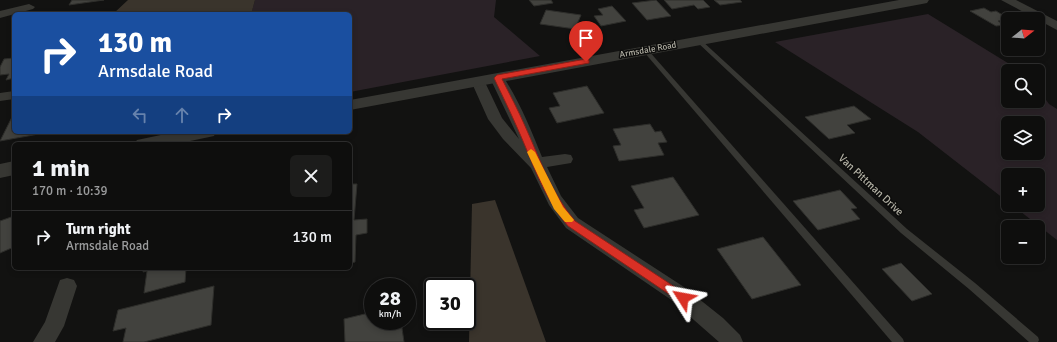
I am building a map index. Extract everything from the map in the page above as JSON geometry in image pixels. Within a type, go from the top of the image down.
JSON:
[{"type":"street","name":"Armsdale Road","points":[[352,105],[922,0]]},
{"type":"street","points":[[1007,0],[1057,26]]},
{"type":"street","points":[[0,15],[29,7]]},
{"type":"street","points":[[497,78],[521,126],[535,164],[559,209],[572,223],[696,306],[733,342]]},
{"type":"street","points":[[478,81],[495,119],[508,136],[535,164]]},
{"type":"street","points":[[0,97],[12,95]]},
{"type":"street","points":[[154,142],[196,134]]},
{"type":"street","points":[[535,164],[565,159]]},
{"type":"street","points":[[0,171],[12,168]]},
{"type":"street","points":[[43,342],[54,326],[67,286]]},
{"type":"lane","name":"Van Pittman Drive","points":[[699,41],[904,231],[972,286],[1034,340]]},
{"type":"lane","points":[[646,51],[899,342]]},
{"type":"shaded area","points":[[128,0],[255,0],[252,11],[250,12],[115,12]]},
{"type":"shaded area","points":[[255,0],[496,0],[494,17],[540,56],[352,92],[352,12],[252,12]]},
{"type":"shaded area","points":[[928,14],[1010,64],[1001,64],[1001,108],[1045,108],[1045,99],[1049,104],[1057,109],[1057,240],[1045,231],[1045,220],[1031,220],[1021,212],[1045,212],[1045,168],[1001,168],[1001,197],[918,132],[775,42]]},
{"type":"shaded area","points":[[495,200],[546,342],[469,342],[469,330],[476,330],[476,278],[470,278],[472,204]]},
{"type":"building","points":[[72,0],[104,0],[69,5]]},
{"type":"building","points":[[529,0],[551,0],[553,3],[534,6]]},
{"type":"building","points":[[656,0],[671,16],[647,20],[632,3]]},
{"type":"building","points":[[664,0],[703,0],[710,7],[698,9],[694,5],[672,9]]},
{"type":"building","points":[[714,0],[740,0],[742,2],[720,5]]},
{"type":"building","points":[[612,6],[626,21],[601,26],[594,16],[603,15],[598,9]]},
{"type":"building","points":[[984,8],[991,12],[996,11],[1001,14],[1001,20],[998,21],[1001,23],[1001,25],[996,26],[970,11]]},
{"type":"building","points":[[546,10],[581,15],[575,29],[540,24]]},
{"type":"building","points":[[12,58],[12,78],[6,80],[9,74],[0,75],[0,67],[4,59]]},
{"type":"building","points":[[587,86],[604,113],[557,123],[549,108],[560,106],[553,93]]},
{"type":"building","points":[[854,106],[871,119],[847,125],[855,133],[829,139],[805,117]]},
{"type":"building","points":[[12,117],[12,134],[39,134],[0,141]]},
{"type":"building","points":[[650,124],[655,132],[661,131],[667,142],[658,143],[664,155],[619,161],[613,146],[621,145],[613,129]]},
{"type":"building","points":[[673,177],[699,215],[644,228],[634,210],[644,208],[631,186]]},
{"type":"building","points":[[352,184],[357,184],[354,220],[367,219],[367,233],[356,235],[355,262],[352,263]]},
{"type":"building","points":[[840,190],[857,208],[851,209],[860,219],[818,230],[793,201]]},
{"type":"building","points":[[12,217],[12,248],[0,253],[0,221]]},
{"type":"building","points":[[763,237],[801,285],[752,299],[717,249]]},
{"type":"building","points":[[901,263],[932,294],[912,301],[882,269]]},
{"type":"building","points":[[144,270],[186,270],[185,282],[144,293],[147,271],[143,272]]},
{"type":"building","points":[[214,286],[211,325],[144,342],[123,342],[126,328],[113,331],[118,310]]},
{"type":"building","points":[[364,314],[364,330],[402,330],[404,342],[345,342],[344,319]]},
{"type":"slow traffic","points":[[531,152],[535,164],[559,209],[569,220]]},
{"type":"route","points":[[586,62],[497,78],[521,126],[535,164],[559,209],[572,223],[683,298]]}]
